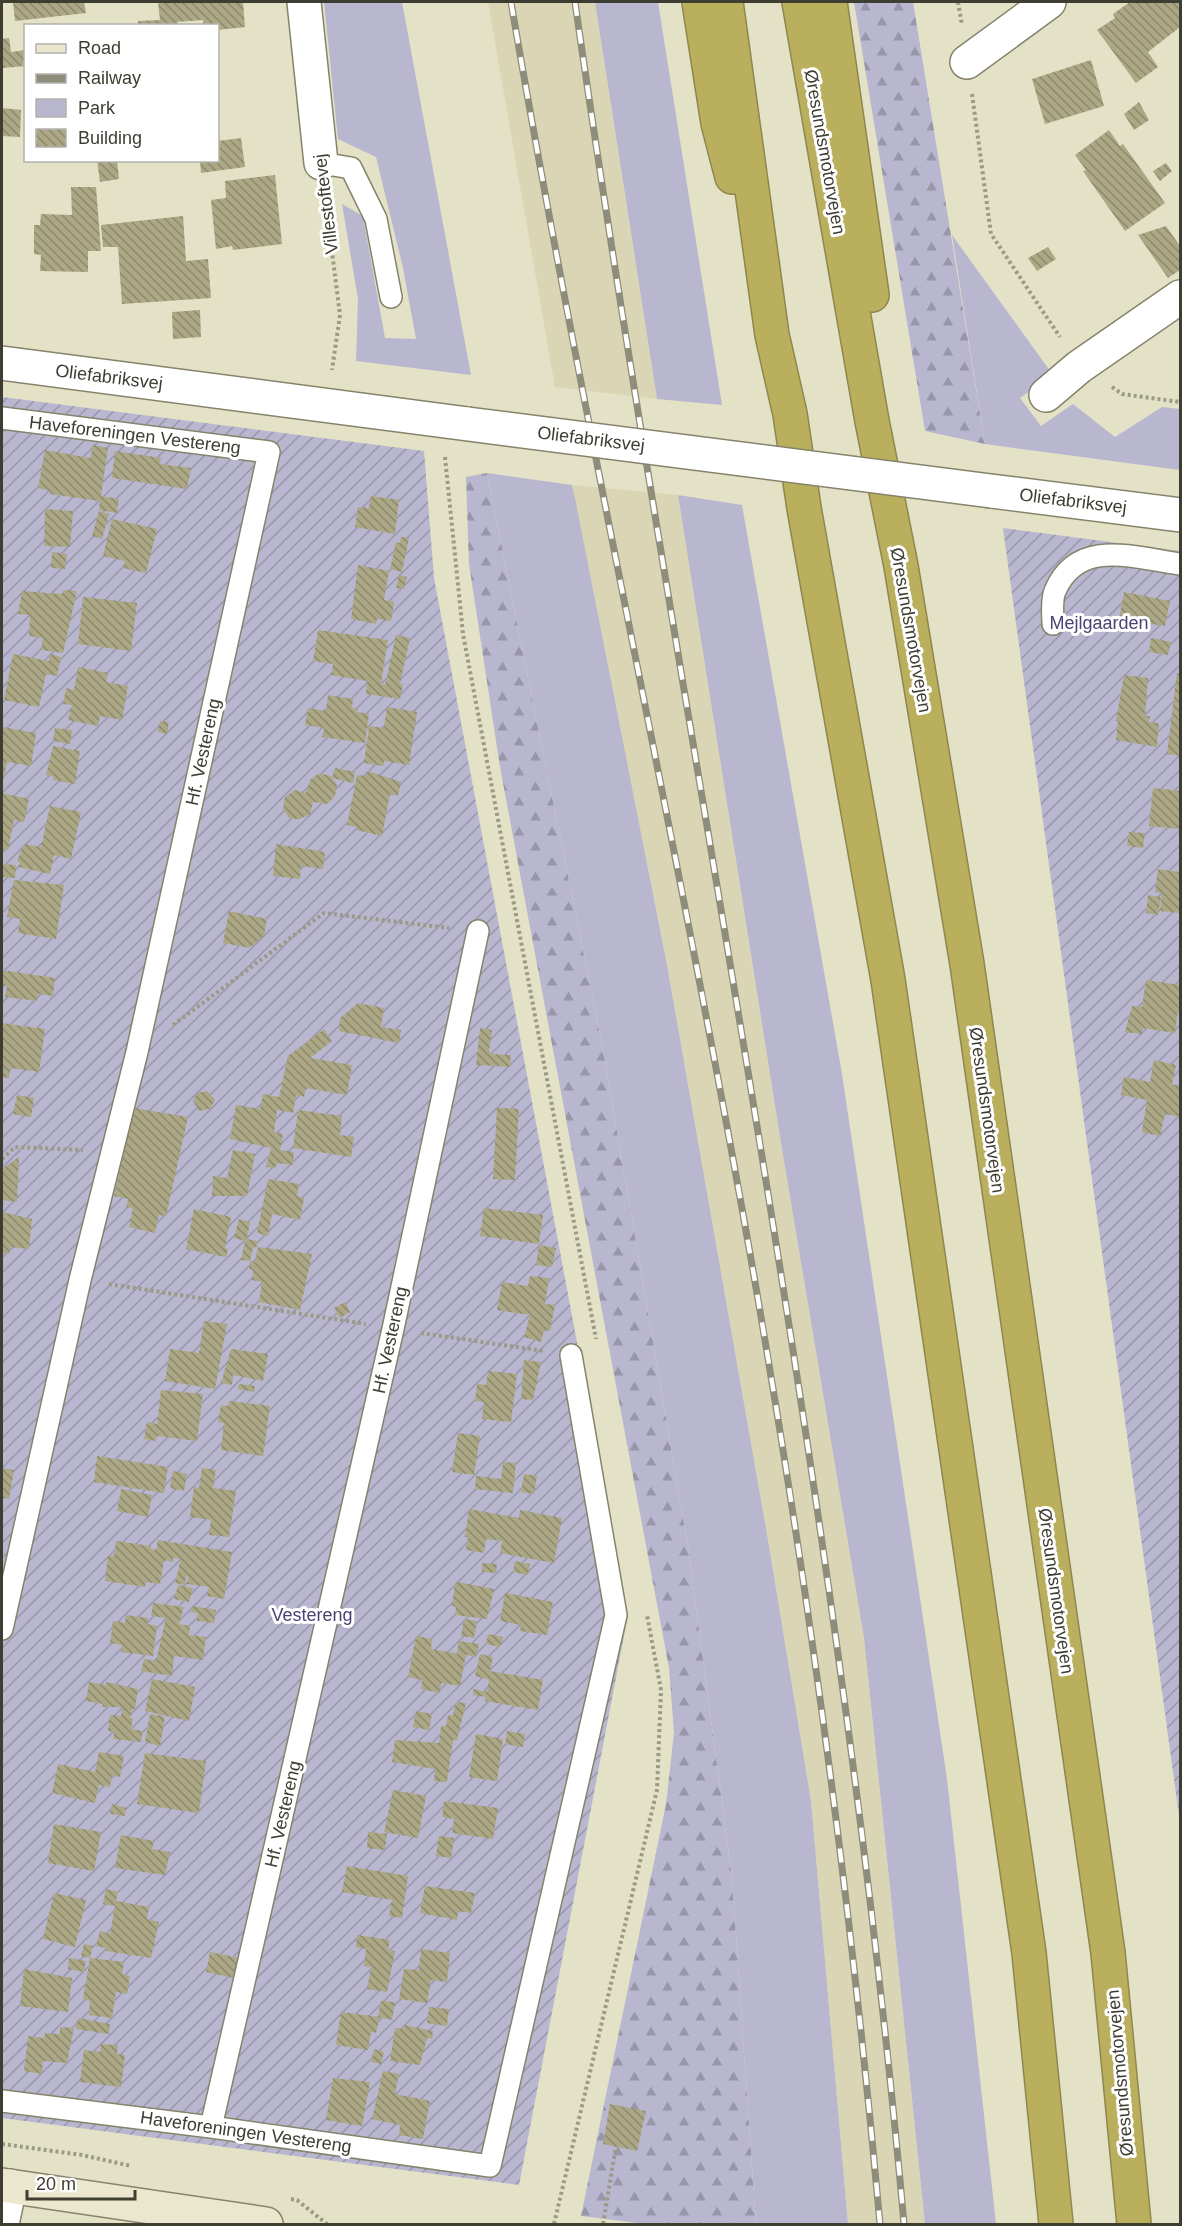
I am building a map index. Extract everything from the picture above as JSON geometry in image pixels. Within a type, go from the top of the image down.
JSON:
[{"type":"highway","points":[[699,2],[718,123],[790,414],[804,508],[888,980],[1029,1953],[1056,2224]]},
{"type":"highway","points":[[726,2],[772,335]]},
{"type":"highway","name":"Øresundsmotorvejen","points":[[799,2],[872,421],[901,566],[967,964],[1103,1918],[1134,2224]]},
{"type":"highway","points":[[830,2],[891,424],[901,566]]},
{"type":"street","name":"Villestoftevej","points":[[304,2],[321,163]]},
{"type":"street","points":[[967,62],[1049,2]]},
{"type":"street","points":[[1046,394],[1079,367],[1180,297]]},
{"type":"street","name":"Oliefabriksvej","points":[[2,363],[1180,515]]},
{"type":"street","points":[[2,2224],[6,2186],[266,2224]]},
{"type":"lane","points":[[321,163],[351,168],[376,219],[391,297]]},
{"type":"lane","name":"Haveforeningen Vestereng","points":[[2,418],[269,452]]},
{"type":"lane","name":"Hf. Vestereng","points":[[2,1629],[80,1280],[137,1052],[269,452]]},
{"type":"lane","points":[[1053,624],[1054,592],[1076,563],[1101,554],[1180,564]]},
{"type":"lane","name":"Hf. Vestereng","points":[[212,2127],[393,1329],[478,931]]},
{"type":"lane","name":"Haveforeningen Vestereng","points":[[2,2101],[212,2127],[490,2166],[616,1615],[571,1355]]},
{"type":"path","points":[[958,2],[990,234],[1079,367],[1122,394],[1180,402]]},
{"type":"path","name":"Villestoftevej","points":[[321,163],[340,315],[327,405]]},
{"type":"path","points":[[137,1052],[324,913],[478,931]]},
{"type":"path","points":[[2,1159],[15,1147],[112,1151]]},
{"type":"path","points":[[80,1280],[571,1355]]},
{"type":"path","points":[[603,2224],[616,2146]]},
{"type":"shaded area","points":[[488,2],[595,2],[657,399],[555,387]]},
{"type":"shaded area","points":[[572,485],[678,495],[780,1137],[864,1638],[925,2224],[848,2224],[811,1801],[768,1540],[667,965]]},
{"type":"green space","points":[[324,2],[402,2],[471,375],[356,361],[358,299],[342,204],[363,216],[385,338],[416,339],[403,268],[376,157],[338,139]]},
{"type":"green space","points":[[595,2],[658,2],[722,405],[657,399]]},
{"type":"green space","points":[[854,2],[913,2],[985,444],[925,431]]},
{"type":"green space","points":[[952,235],[1053,375],[1020,398],[1041,426],[1073,404],[1115,437],[1162,407],[1180,409],[1180,470],[985,444]]},
{"type":"green space","name":"Vestereng","points":[[2,397],[424,451],[434,578],[628,1615],[519,2185],[2,2118]]},
{"type":"green space","points":[[487,473],[572,485],[576,503],[667,965],[768,1540],[811,1801],[848,2224],[756,2224],[732,1878],[688,1547],[604,1055]]},
{"type":"green space","points":[[487,473],[604,1055],[688,1547],[732,1878],[756,2224],[646,2224],[581,2216],[666,1804],[674,1733],[669,1668],[500,767],[469,564],[466,477]]},
{"type":"green space","points":[[678,495],[742,505],[842,1074],[947,1779],[996,2224],[925,2224],[864,1638],[780,1137]]},
{"type":"green space","name":"Mejlgaarden","points":[[1003,528],[1180,551],[1180,1823]]},
{"type":"building","points":[[13,2],[84,2],[86,13],[15,21]]},
{"type":"building","points":[[158,2],[243,2],[245,27],[219,30],[219,24],[203,24],[203,20],[177,22],[178,24],[138,24],[138,21],[160,20]]},
{"type":"building","points":[[1130,2],[1180,2],[1180,27],[1148,52],[1158,67],[1136,83],[1097,30],[1115,18],[1113,14]]},
{"type":"building","points":[[9,38],[11,52],[24,50],[24,66],[2,68],[2,39]]},
{"type":"building","points":[[1091,60],[1104,106],[1045,124],[1032,79]]},
{"type":"building","points":[[1139,102],[1149,120],[1134,130],[1124,114]]},
{"type":"building","points":[[2,108],[21,110],[20,137],[2,136]]},
{"type":"building","points":[[1109,130],[1120,146],[1123,144],[1165,203],[1125,231],[1083,171],[1086,170],[1075,155]]},
{"type":"building","points":[[241,138],[245,167],[201,173],[200,162],[219,162],[219,141]]},
{"type":"building","points":[[97,162],[117,162],[119,179],[100,182]]},
{"type":"building","points":[[1166,163],[1172,171],[1160,181],[1153,171]]},
{"type":"building","points":[[275,175],[282,244],[233,250],[232,246],[216,249],[211,200],[226,198],[225,181]]},
{"type":"building","points":[[71,187],[96,187],[101,251],[88,251],[88,272],[40,271],[41,255],[34,254],[34,225],[40,225],[41,214],[72,215]]},
{"type":"building","points":[[183,216],[186,261],[208,259],[211,298],[122,304],[118,247],[103,247],[101,225]]},
{"type":"building","points":[[1166,226],[1180,246],[1180,270],[1168,278],[1138,235]]},
{"type":"building","points":[[1048,247],[1056,259],[1037,271],[1028,258]]},
{"type":"building","points":[[200,310],[201,337],[173,339],[172,312]]},
{"type":"building","points":[[93,445],[108,448],[101,496],[119,499],[117,513],[99,510],[100,501],[50,494],[50,491],[38,488],[45,450],[90,458]]},
{"type":"building","points":[[115,451],[161,458],[160,464],[191,468],[187,489],[112,478]]},
{"type":"building","points":[[371,496],[399,500],[395,534],[355,527],[358,507],[369,508]]},
{"type":"building","points":[[45,509],[73,511],[70,547],[44,546]]},
{"type":"building","points":[[99,511],[109,514],[102,539],[92,536]]},
{"type":"building","points":[[112,519],[157,529],[146,573],[123,568],[125,561],[103,556]]},
{"type":"building","points":[[401,537],[409,538],[402,572],[390,569],[396,542],[400,543]]},
{"type":"building","points":[[52,552],[67,554],[65,569],[51,568]]},
{"type":"building","points":[[358,565],[389,571],[384,600],[394,602],[391,621],[377,619],[376,624],[351,619]]},
{"type":"building","points":[[399,575],[407,577],[404,589],[396,588]]},
{"type":"building","points":[[67,590],[77,591],[63,653],[41,650],[43,638],[29,636],[30,615],[18,614],[22,591],[62,594]]},
{"type":"building","points":[[1124,592],[1170,601],[1165,626],[1119,619]]},
{"type":"building","points":[[83,597],[137,603],[131,651],[78,644]]},
{"type":"building","points":[[318,630],[388,640],[381,684],[385,685],[396,635],[410,638],[400,684],[403,684],[400,699],[366,694],[367,681],[331,675],[333,664],[313,661]]},
{"type":"building","points":[[1151,638],[1171,642],[1168,655],[1149,652]]},
{"type":"building","points":[[13,654],[49,661],[50,654],[61,657],[57,676],[46,674],[39,707],[4,700]]},
{"type":"building","points":[[78,667],[108,673],[106,682],[128,686],[122,720],[100,716],[98,726],[68,720],[72,705],[63,704],[66,688],[74,690]]},
{"type":"building","points":[[1177,673],[1180,674],[1180,756],[1167,754]]},
{"type":"building","points":[[1124,675],[1148,678],[1145,716],[1150,716],[1149,722],[1159,723],[1157,747],[1116,740],[1118,721],[1116,721]]},
{"type":"building","points":[[328,695],[353,699],[352,708],[358,709],[357,712],[369,714],[365,743],[322,737],[324,728],[305,725],[308,708],[326,711]]},
{"type":"building","points":[[387,707],[417,712],[409,765],[384,761],[383,766],[364,763],[369,726],[384,728]]},
{"type":"building","points":[[160,721],[169,722],[167,734],[158,732]]},
{"type":"building","points":[[2,727],[36,733],[31,766],[7,762],[3,782]]},
{"type":"building","points":[[55,728],[72,730],[70,744],[53,741]]},
{"type":"building","points":[[53,746],[80,751],[75,784],[53,780],[53,776],[46,775]]},
{"type":"building","points":[[335,768],[355,772],[353,783],[332,778]]},
{"type":"building","points":[[368,771],[401,782],[398,796],[390,794],[382,836],[347,825],[357,775],[366,776]]},
{"type":"building","points":[[318,774],[329,775],[337,784],[335,796],[327,804],[313,802],[310,814],[300,819],[290,819],[283,809],[285,797],[295,790],[306,793],[310,780]]},
{"type":"building","points":[[1153,788],[1180,791],[1180,829],[1149,826]]},
{"type":"building","points":[[2,793],[29,799],[24,822],[14,820],[8,850],[2,849]]},
{"type":"building","points":[[50,806],[81,812],[71,859],[54,855],[50,874],[19,867],[20,862],[17,861],[24,844],[41,847]]},
{"type":"building","points":[[1129,832],[1145,833],[1143,848],[1127,846]]},
{"type":"building","points":[[276,844],[325,852],[323,869],[301,866],[300,879],[273,876]]},
{"type":"building","points":[[2,864],[16,865],[15,878],[2,877]]},
{"type":"building","points":[[1158,869],[1180,872],[1180,913],[1160,911],[1162,893],[1155,892]]},
{"type":"building","points":[[14,880],[64,885],[56,939],[18,933],[20,919],[7,917]]},
{"type":"building","points":[[1148,895],[1161,897],[1158,915],[1146,913]]},
{"type":"building","points":[[229,911],[267,919],[264,936],[249,948],[223,943]]},
{"type":"building","points":[[2,972],[55,978],[53,996],[38,994],[37,1001],[5,997],[7,986],[2,985]]},
{"type":"building","points":[[1146,980],[1180,985],[1180,1011],[1178,1010],[1175,1033],[1143,1028],[1142,1034],[1125,1032],[1132,1006],[1142,1007]]},
{"type":"building","points":[[358,1003],[384,1008],[381,1027],[401,1030],[399,1043],[339,1031],[340,1018]]},
{"type":"building","points":[[2,1023],[45,1029],[39,1072],[10,1068],[9,1078],[2,1077]]},
{"type":"building","points":[[480,1028],[492,1030],[489,1051],[492,1054],[511,1055],[510,1067],[476,1065]]},
{"type":"building","points":[[324,1029],[332,1041],[310,1058],[352,1065],[347,1095],[306,1088],[304,1097],[296,1095],[293,1113],[277,1110],[274,1132],[283,1134],[280,1150],[294,1152],[293,1165],[277,1163],[275,1168],[266,1167],[271,1148],[230,1139],[236,1105],[260,1109],[263,1094],[279,1097],[288,1056]]},
{"type":"building","points":[[1154,1060],[1176,1065],[1172,1084],[1180,1086],[1180,1117],[1165,1114],[1160,1136],[1142,1132],[1147,1100],[1121,1095],[1124,1077],[1150,1082]]},
{"type":"building","points":[[207,1091],[215,1100],[210,1109],[199,1111],[193,1101],[197,1093]]},
{"type":"building","points":[[17,1095],[34,1098],[31,1117],[13,1114]]},
{"type":"building","points":[[134,1108],[188,1117],[166,1216],[159,1215],[155,1233],[129,1227],[133,1208],[126,1207],[128,1199],[114,1196]]},
{"type":"building","points":[[497,1108],[519,1109],[515,1180],[493,1179]]},
{"type":"building","points":[[298,1110],[342,1116],[340,1135],[354,1137],[351,1157],[293,1148]]},
{"type":"building","points":[[233,1150],[255,1154],[247,1196],[212,1196],[213,1176],[227,1178]]},
{"type":"building","points":[[19,1157],[17,1202],[2,1200],[2,1169]]},
{"type":"building","points":[[268,1179],[299,1184],[297,1196],[304,1198],[300,1220],[272,1214],[268,1236],[257,1233]]},
{"type":"building","points":[[484,1208],[543,1215],[539,1244],[480,1236]]},
{"type":"building","points":[[194,1209],[231,1217],[225,1248],[228,1249],[226,1257],[186,1249]]},
{"type":"building","points":[[2,1212],[32,1219],[29,1249],[10,1247],[9,1254],[2,1253]]},
{"type":"building","points":[[239,1219],[250,1222],[247,1239],[258,1241],[256,1248],[253,1247],[250,1261],[241,1260],[245,1241],[234,1238]]},
{"type":"building","points":[[539,1245],[556,1248],[552,1267],[536,1265]]},
{"type":"building","points":[[258,1247],[312,1254],[300,1310],[259,1302],[262,1282],[252,1280],[253,1270],[249,1269],[250,1261],[255,1262]]},
{"type":"building","points":[[530,1276],[549,1278],[545,1304],[555,1305],[550,1331],[544,1330],[541,1342],[524,1337],[530,1315],[497,1310],[502,1282],[528,1286]]},
{"type":"building","points":[[345,1302],[350,1312],[340,1318],[334,1308]]},
{"type":"building","points":[[204,1321],[227,1324],[215,1389],[165,1381],[170,1349],[199,1353]]},
{"type":"building","points":[[231,1349],[268,1354],[263,1381],[233,1375],[232,1385],[221,1383]]},
{"type":"building","points":[[524,1360],[541,1362],[533,1400],[521,1399]]},
{"type":"building","points":[[488,1371],[517,1374],[511,1422],[482,1419],[484,1402],[475,1401],[477,1384],[486,1385]]},
{"type":"building","points":[[239,1384],[255,1386],[254,1392],[238,1389]]},
{"type":"building","points":[[161,1390],[203,1394],[197,1441],[157,1436],[156,1441],[144,1439],[147,1422],[157,1424]]},
{"type":"building","points":[[229,1401],[270,1406],[263,1456],[221,1450],[224,1423],[218,1422],[221,1405],[228,1406]]},
{"type":"building","points":[[458,1433],[480,1436],[474,1475],[452,1472]]},
{"type":"building","points":[[97,1456],[168,1467],[164,1493],[94,1482]]},
{"type":"building","points":[[503,1462],[516,1463],[513,1493],[475,1489],[476,1476],[501,1479]]},
{"type":"building","points":[[2,1468],[14,1470],[9,1499],[2,1498]]},
{"type":"building","points":[[202,1468],[216,1470],[213,1488],[236,1491],[229,1537],[209,1535],[211,1520],[190,1517],[194,1487],[199,1488]]},
{"type":"building","points":[[173,1471],[187,1474],[184,1491],[170,1488]]},
{"type":"building","points":[[524,1474],[537,1476],[534,1494],[521,1492]]},
{"type":"building","points":[[121,1489],[152,1495],[148,1517],[117,1511]]},
{"type":"building","points":[[469,1509],[519,1518],[520,1510],[562,1518],[554,1563],[500,1553],[502,1541],[486,1539],[484,1553],[466,1550],[468,1537],[465,1537]]},
{"type":"building","points":[[158,1540],[232,1552],[224,1599],[207,1596],[209,1587],[187,1584],[188,1576],[186,1576],[185,1585],[175,1583],[181,1559],[173,1558],[173,1562],[164,1560],[160,1584],[146,1582],[145,1587],[105,1581],[108,1555],[114,1556],[116,1541],[151,1546],[151,1549],[156,1550]]},
{"type":"building","points":[[515,1561],[530,1564],[528,1575],[513,1572]]},
{"type":"building","points":[[482,1563],[497,1564],[496,1573],[482,1572]]},
{"type":"building","points":[[457,1582],[494,1589],[487,1619],[455,1615],[456,1607],[452,1606]]},
{"type":"building","points":[[178,1585],[193,1588],[189,1602],[174,1599]]},
{"type":"building","points":[[505,1593],[553,1602],[547,1635],[520,1631],[521,1625],[500,1621]]},
{"type":"building","points":[[153,1603],[184,1607],[179,1624],[190,1626],[189,1635],[206,1637],[203,1660],[174,1656],[172,1676],[141,1671],[144,1659],[156,1661],[166,1618],[151,1616]]},
{"type":"building","points":[[192,1606],[216,1610],[214,1623],[197,1621],[198,1613],[191,1612]]},
{"type":"building","points":[[126,1615],[148,1618],[147,1624],[157,1626],[153,1656],[121,1652],[122,1645],[110,1643],[113,1621],[125,1623]]},
{"type":"building","points":[[464,1619],[477,1621],[474,1638],[461,1636]]},
{"type":"building","points":[[488,1634],[503,1637],[500,1647],[486,1644]]},
{"type":"building","points":[[416,1636],[432,1639],[431,1649],[466,1655],[460,1686],[441,1683],[440,1693],[421,1689],[422,1680],[408,1677]]},
{"type":"building","points":[[459,1641],[479,1644],[476,1657],[457,1653]]},
{"type":"building","points":[[480,1654],[493,1657],[490,1671],[543,1680],[538,1710],[485,1701],[486,1697],[473,1695],[473,1689],[487,1692],[489,1680],[475,1676]]},
{"type":"building","points":[[152,1679],[195,1687],[189,1721],[145,1711]]},
{"type":"building","points":[[89,1682],[106,1685],[106,1682],[138,1689],[135,1709],[132,1709],[130,1718],[133,1718],[131,1729],[143,1731],[141,1742],[113,1739],[114,1732],[108,1731],[110,1715],[121,1716],[122,1707],[102,1707],[103,1704],[86,1701]]},
{"type":"building","points":[[456,1702],[466,1703],[457,1740],[453,1740],[447,1782],[434,1781],[435,1769],[392,1762],[395,1740],[439,1743],[441,1726],[446,1726],[448,1715],[453,1715]]},
{"type":"building","points":[[416,1711],[432,1714],[429,1730],[413,1727]]},
{"type":"building","points":[[150,1714],[165,1717],[160,1746],[145,1742]]},
{"type":"building","points":[[507,1731],[525,1734],[523,1747],[505,1744]]},
{"type":"building","points":[[476,1734],[503,1739],[497,1781],[469,1777]]},
{"type":"building","points":[[99,1752],[124,1756],[120,1777],[112,1776],[110,1787],[99,1785],[95,1803],[52,1793],[58,1764],[95,1772]]},
{"type":"building","points":[[145,1753],[206,1761],[199,1813],[137,1804]]},
{"type":"building","points":[[393,1790],[426,1796],[418,1838],[384,1832]]},
{"type":"building","points":[[444,1801],[498,1808],[493,1839],[452,1833],[454,1819],[442,1817]]},
{"type":"building","points":[[112,1804],[126,1808],[125,1816],[110,1814]]},
{"type":"building","points":[[54,1824],[101,1832],[94,1871],[48,1863]]},
{"type":"building","points":[[368,1832],[387,1834],[385,1850],[367,1848]]},
{"type":"building","points":[[121,1835],[154,1841],[152,1849],[170,1852],[165,1875],[115,1868]]},
{"type":"building","points":[[439,1836],[454,1838],[451,1858],[436,1856]]},
{"type":"building","points":[[347,1866],[408,1876],[402,1918],[389,1916],[392,1900],[342,1892]]},
{"type":"building","points":[[425,1886],[475,1893],[471,1913],[458,1911],[457,1920],[420,1913]]},
{"type":"building","points":[[106,1889],[118,1892],[116,1901],[149,1907],[147,1919],[159,1922],[151,1958],[106,1951],[106,1948],[96,1946],[100,1931],[110,1934],[115,1906],[103,1904]]},
{"type":"building","points":[[54,1893],[86,1900],[75,1947],[43,1939]]},
{"type":"building","points":[[357,1935],[390,1940],[388,1950],[395,1951],[387,1992],[367,1989],[371,1967],[364,1966],[366,1949],[356,1947]]},
{"type":"building","points":[[84,1944],[93,1946],[90,1958],[81,1956]]},
{"type":"building","points":[[421,1949],[450,1953],[447,1982],[431,1980],[427,2003],[399,1999],[404,1969],[419,1970]]},
{"type":"building","points":[[210,1952],[239,1958],[234,1978],[206,1972]]},
{"type":"building","points":[[69,1958],[86,1961],[84,1972],[68,1969]]},
{"type":"building","points":[[90,1958],[124,1962],[122,1974],[130,1976],[127,1994],[116,1992],[112,2018],[89,2015],[90,2001],[83,1999]]},
{"type":"building","points":[[24,1969],[72,1978],[68,2012],[20,2006]]},
{"type":"building","points":[[381,2001],[395,2002],[392,2020],[378,2017]]},
{"type":"building","points":[[429,2007],[449,2009],[447,2026],[427,2023]]},
{"type":"building","points":[[341,2012],[380,2017],[376,2033],[371,2032],[368,2050],[336,2045]]},
{"type":"building","points":[[79,2018],[110,2024],[109,2034],[76,2029]]},
{"type":"building","points":[[404,2025],[433,2031],[432,2039],[427,2038],[420,2065],[390,2061],[395,2028],[403,2029]]},
{"type":"building","points":[[60,2027],[74,2028],[67,2063],[43,2061],[42,2074],[24,2071],[28,2036],[44,2038],[45,2033],[60,2034]]},
{"type":"building","points":[[101,2044],[118,2045],[117,2054],[125,2055],[121,2087],[80,2082],[84,2050],[100,2052]]},
{"type":"building","points":[[374,2049],[384,2052],[381,2064],[371,2062]]},
{"type":"building","points":[[383,2071],[399,2074],[395,2094],[430,2101],[423,2139],[399,2135],[400,2125],[372,2119]]},
{"type":"building","points":[[333,2078],[370,2082],[362,2126],[326,2120]]},
{"type":"building","points":[[610,2104],[646,2111],[637,2151],[603,2144]]},
{"type":"railway","points":[[511,2],[564,292],[678,869],[757,1291],[800,1557],[837,1823],[880,2224]]},
{"type":"railway","points":[[575,2],[617,280],[799,1388],[840,1666],[875,1944],[904,2224]]}]
